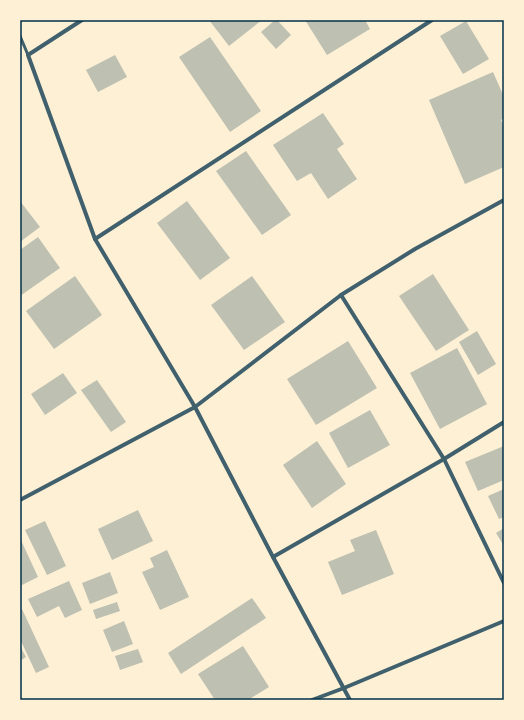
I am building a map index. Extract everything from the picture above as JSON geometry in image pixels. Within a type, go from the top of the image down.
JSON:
[{"type":"street","points":[[82,20],[28,55],[95,239],[195,408],[272,557],[350,700]]},
{"type":"street","points":[[95,239],[432,20]]},
{"type":"street","points":[[20,500],[195,408],[341,295],[415,249],[504,200]]},
{"type":"street","points":[[341,295],[444,459],[504,583]]},
{"type":"street","points":[[272,557],[444,459],[504,422]]},
{"type":"street","points":[[312,700],[344,688],[504,620]]},
{"type":"lane","points":[[20,36],[28,55]]},
{"type":"building","points":[[209,20],[262,20],[229,46]]},
{"type":"building","points":[[277,20],[291,35],[276,49],[261,32]]},
{"type":"building","points":[[305,20],[365,20],[370,29],[327,55]]},
{"type":"building","points":[[466,21],[489,59],[463,74],[440,36]]},
{"type":"building","points":[[210,37],[261,111],[230,132],[179,57]]},
{"type":"building","points":[[115,55],[127,77],[98,92],[86,70]]},
{"type":"building","points":[[493,72],[504,97],[504,118],[501,120],[504,127],[504,167],[465,184],[429,100]]},
{"type":"building","points":[[323,113],[344,144],[337,149],[357,179],[328,199],[311,173],[297,181],[273,145]]},
{"type":"building","points":[[246,151],[291,215],[262,235],[216,171]]},
{"type":"building","points":[[20,201],[40,227],[20,242]]},
{"type":"building","points":[[187,201],[230,258],[200,280],[157,223]]},
{"type":"building","points":[[38,237],[60,268],[20,296],[20,250]]},
{"type":"building","points":[[433,274],[469,330],[436,351],[399,296]]},
{"type":"building","points":[[75,276],[102,315],[54,349],[26,311]]},
{"type":"building","points":[[252,276],[285,322],[244,350],[211,305]]},
{"type":"building","points":[[477,331],[496,364],[478,375],[459,342]]},
{"type":"building","points":[[348,341],[377,388],[316,425],[287,379]]},
{"type":"building","points":[[457,348],[487,404],[440,429],[410,373]]},
{"type":"building","points":[[63,373],[77,393],[45,415],[31,394]]},
{"type":"building","points":[[97,380],[126,422],[111,432],[81,390]]},
{"type":"building","points":[[370,410],[390,445],[348,468],[329,433]]},
{"type":"building","points":[[317,441],[346,484],[312,508],[283,465]]},
{"type":"building","points":[[504,446],[504,480],[478,491],[465,462]]},
{"type":"building","points":[[504,489],[504,517],[499,519],[488,496]]},
{"type":"building","points":[[138,510],[153,541],[112,560],[98,529]]},
{"type":"building","points":[[45,521],[66,566],[47,575],[25,530]]},
{"type":"building","points":[[504,528],[504,546],[496,533]]},
{"type":"building","points":[[376,530],[394,574],[342,595],[328,562],[355,551],[350,540]]},
{"type":"building","points":[[20,538],[38,577],[20,586]]},
{"type":"building","points":[[167,550],[189,597],[160,610],[142,572],[154,567],[150,558]]},
{"type":"building","points":[[110,572],[118,593],[90,604],[82,583]]},
{"type":"building","points":[[69,581],[82,610],[65,618],[59,606],[37,617],[28,599]]},
{"type":"building","points":[[252,598],[266,618],[181,674],[168,653]]},
{"type":"building","points":[[117,602],[120,611],[96,619],[93,610]]},
{"type":"building","points":[[22,609],[49,667],[36,673],[20,639],[20,610]]},
{"type":"building","points":[[124,621],[133,644],[112,652],[103,630]]},
{"type":"building","points":[[20,646],[26,657],[20,661]]},
{"type":"building","points":[[243,646],[269,687],[248,700],[215,700],[198,674]]},
{"type":"building","points":[[138,649],[143,662],[120,670],[115,656]]}]
